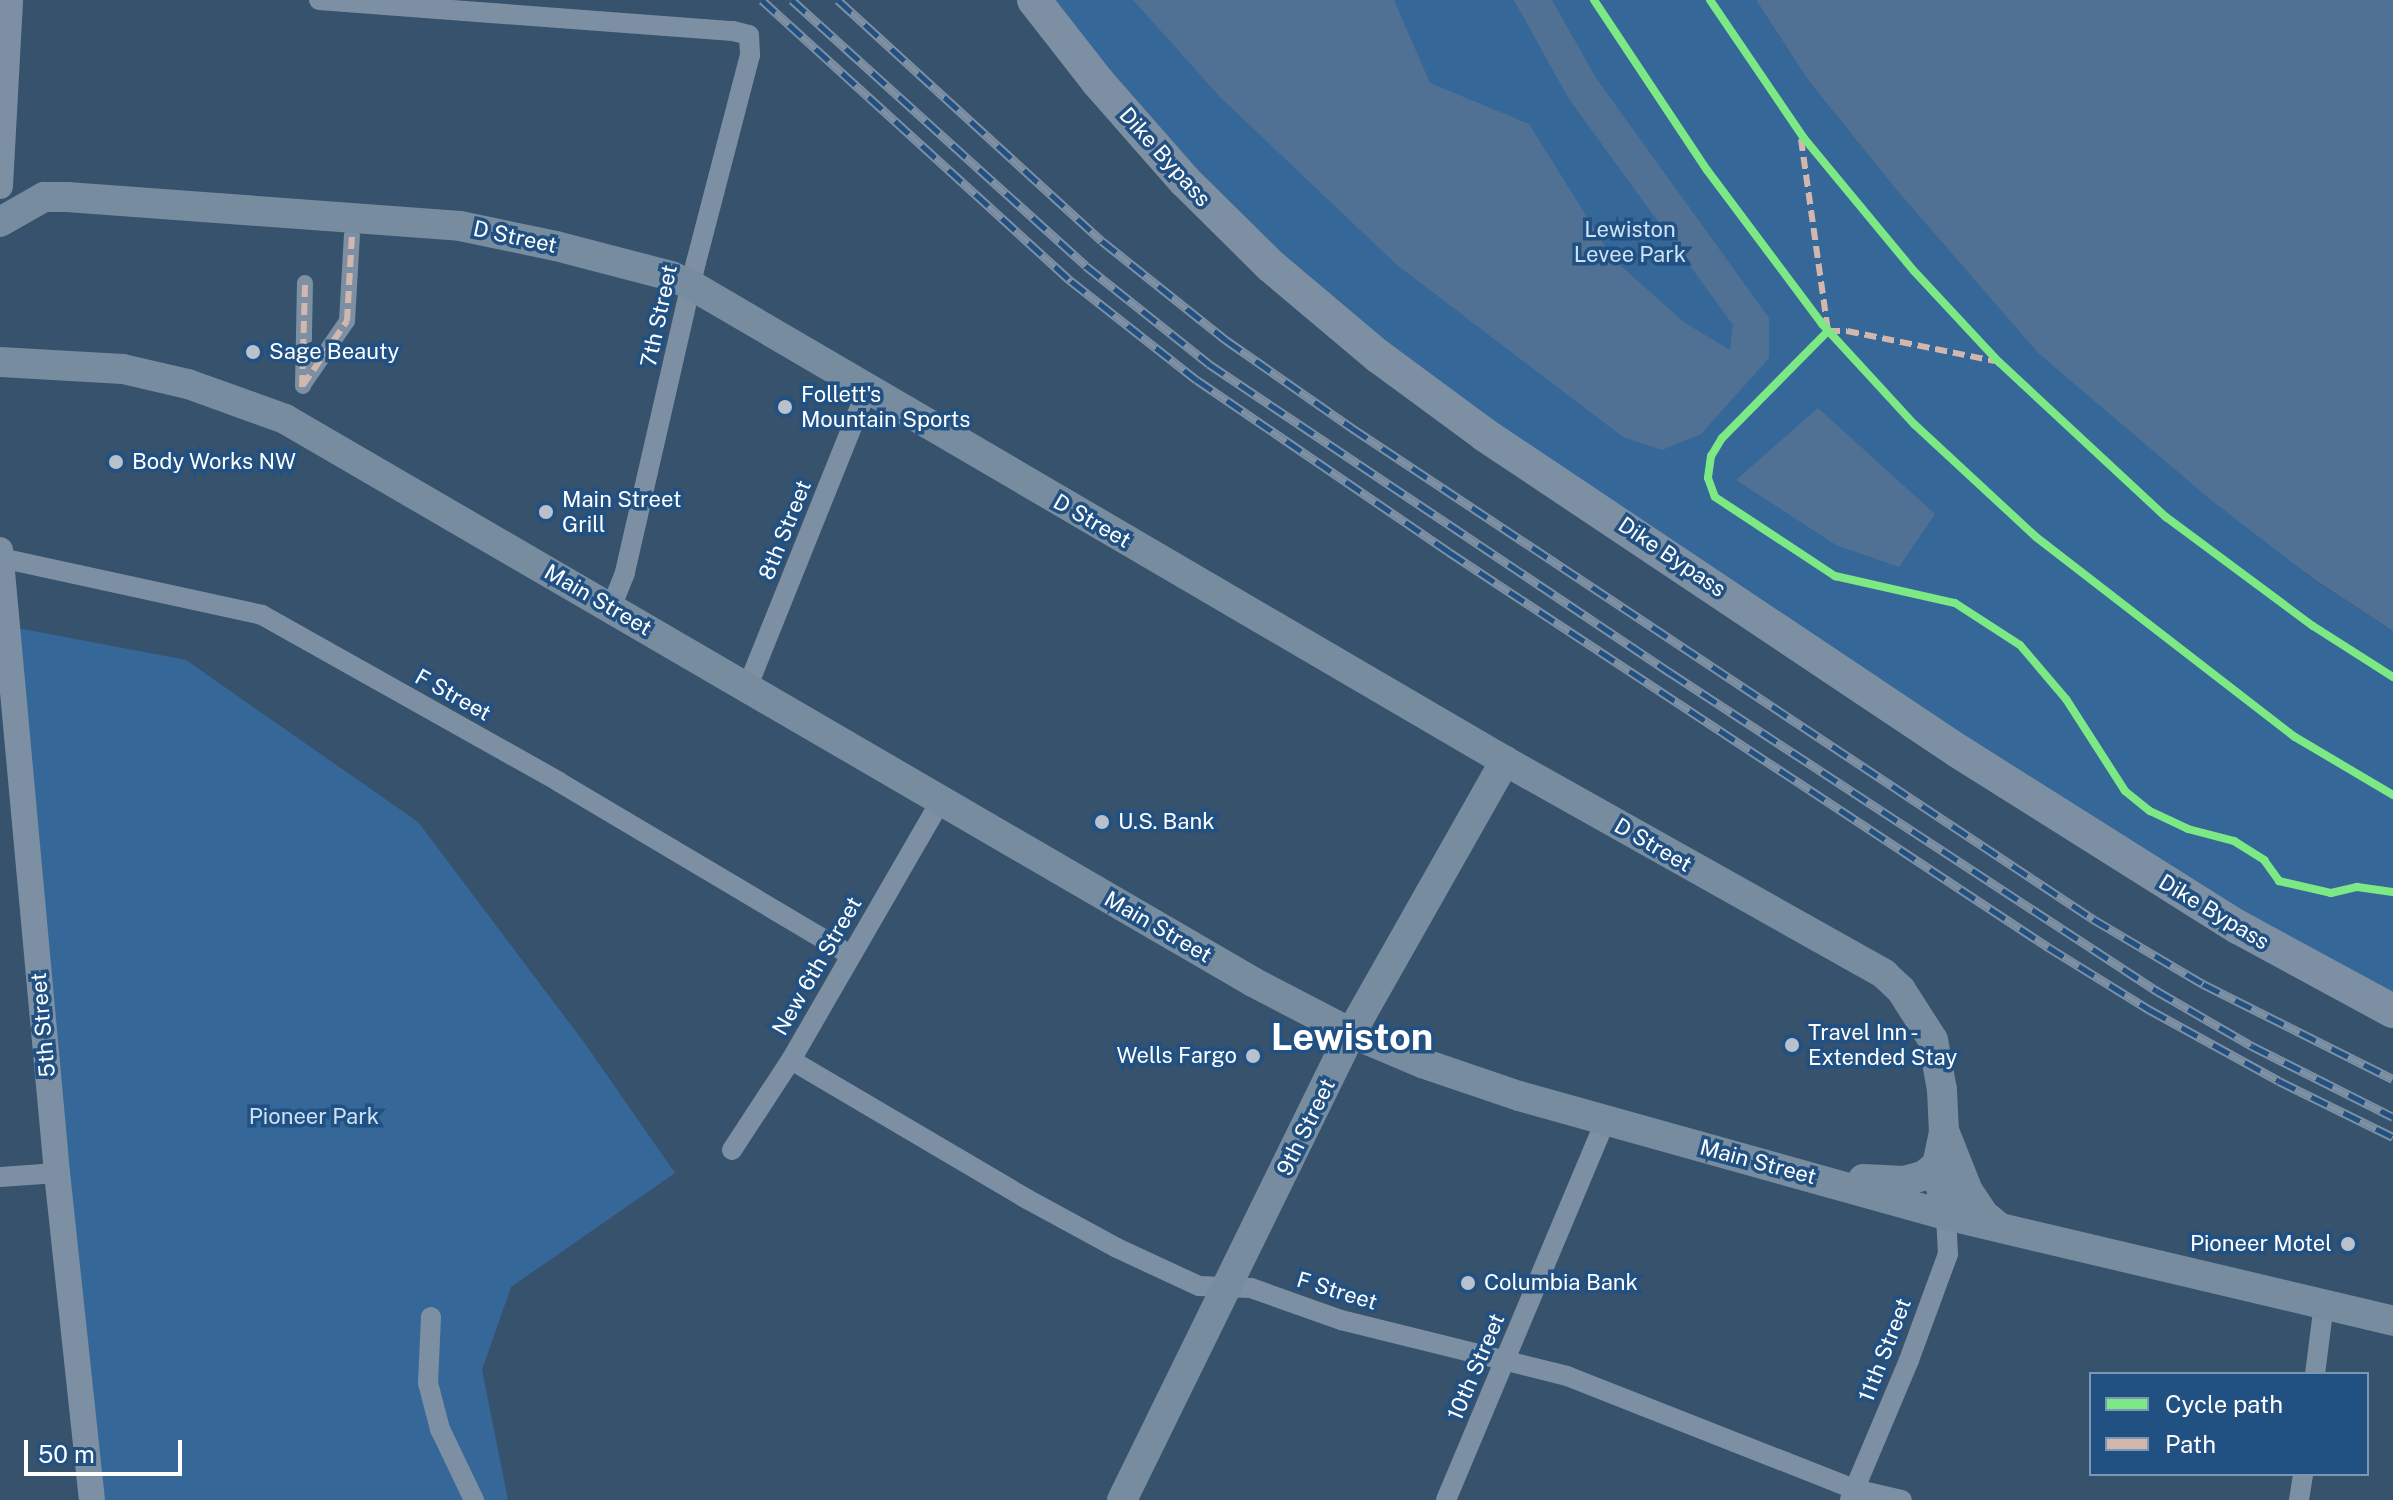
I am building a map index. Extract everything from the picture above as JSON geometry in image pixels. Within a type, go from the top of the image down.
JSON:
[{"type":"highway","name":"Dike Bypass","points":[[1034,0],[1098,82],[1185,181],[1271,266],[1390,365],[1485,435],[1971,760],[2238,927],[2393,1011]]},
{"type":"main road","name":"D Street","points":[[0,222],[44,197],[67,197],[472,227],[671,276],[691,285],[1505,761],[1884,974],[1901,990],[1933,1040],[1942,1090],[1944,1132],[1937,1165],[1946,1215]]},
{"type":"main road","name":"Main Street","points":[[0,362],[123,369],[188,384],[285,419],[940,802],[1253,982],[1351,1033],[1451,1073],[1606,1120],[1946,1215],[2393,1321]]},
{"type":"main road","name":"9th Street","points":[[1122,1500],[1351,1033],[1505,761]]},
{"type":"main road","points":[[1944,1132],[1968,1191],[1984,1215],[1999,1227]]},
{"type":"main road","points":[[1806,1175],[1904,1181],[1923,1176],[1937,1165]]},
{"type":"street","points":[[0,186],[10,0]]},
{"type":"street","name":"7th Street","points":[[319,0],[733,31],[749,35],[750,55],[691,285],[625,573],[611,607]]},
{"type":"street","points":[[305,283],[301,389],[347,321],[352,235]]},
{"type":"street","name":"8th Street","points":[[747,688],[867,390]]},
{"type":"street","name":"5th Street","points":[[0,550],[57,1173],[92,1500]]},
{"type":"street","name":"F Street","points":[[1,558],[262,615],[559,782],[850,955]]},
{"type":"street","name":"New 6th Street","points":[[732,1150],[791,1060],[940,802]]},
{"type":"street","name":"F Street","points":[[791,1060],[1117,1248],[1199,1286],[1251,1288],[1341,1320],[1505,1358],[1567,1376],[1852,1494],[1902,1500]]},
{"type":"street","name":"10th Street","points":[[1446,1500],[1606,1120]]},
{"type":"street","points":[[0,1177],[57,1173]]},
{"type":"street","name":"11th Street","points":[[1852,1494],[1909,1360],[1948,1254],[1946,1215]]},
{"type":"street","points":[[2315,1372],[2324,1304]]},
{"type":"street","points":[[431,1317],[428,1383],[440,1429],[474,1500]]},
{"type":"street","points":[[2299,1500],[2303,1476]]},
{"type":"green space","name":"Lewiston Levee Park","points":[[1034,0],[1756,0],[1808,80],[1894,187],[2038,353],[2314,580],[2393,631],[2393,1011],[2364,996],[1378,356]]},
{"type":"green space","name":"Pioneer Park","points":[[7,626],[186,660],[418,822],[583,1041],[675,1173],[511,1287],[482,1370],[508,1500],[92,1500]]},
{"type":"shaded area","points":[[1133,0],[1394,0],[1430,83],[1529,124],[1613,259],[1685,323],[1730,350],[1733,325],[1569,99],[1514,0],[1552,0],[1596,78],[1769,318],[1769,358],[1701,434],[1662,450],[1623,437],[1397,265],[1220,97]]},
{"type":"shaded area","points":[[1756,0],[2393,0],[2393,631],[2315,580],[2211,500],[2038,353],[1894,187],[1808,80]]},
{"type":"shaded area","points":[[1818,408],[1935,514],[1899,567],[1836,545],[1736,480]]},
{"type":"railway","points":[[762,0],[1071,281],[1197,380],[1449,552],[2048,947],[2150,1010],[2279,1081],[2393,1137]]},
{"type":"railway","points":[[792,0],[1086,266],[1209,364],[1671,673],[2157,991],[2252,1046],[2393,1117]]},
{"type":"railway","points":[[838,0],[1102,241],[1226,340],[1352,428],[2093,919],[2203,984],[2393,1079]]},
{"type":"marked path","points":[[1801,139],[1828,331],[1847,331],[1995,361]]},
{"type":"marked path","points":[[303,385],[347,321],[352,235]]},
{"type":"marked path","points":[[302,387],[305,283]]},
{"type":"cycle path","points":[[1594,0],[1707,170],[1822,324],[1914,424],[2036,537],[2295,737],[2393,795]]},
{"type":"cycle path","points":[[1710,0],[1803,137],[1914,271],[1999,362],[2166,517],[2313,626],[2393,677]]},
{"type":"cycle path","points":[[1828,331],[1722,438],[1711,456],[1708,478],[1715,497],[1835,576],[1955,603],[2020,645],[2066,699],[2125,791],[2150,811],[2188,829],[2234,841],[2264,860],[2279,881],[2331,893],[2357,887],[2393,892]]},
{"type":"place","name":"Sage Beauty","points":[[253,352]]},
{"type":"place","name":"Follett's Mountain Sports","points":[[785,407]]},
{"type":"place","name":"Body Works NW","points":[[116,462]]},
{"type":"place","name":"Main Street Grill","points":[[546,512]]},
{"type":"place","name":"U.S. Bank","points":[[1102,822]]},
{"type":"place","name":"Travel Inn - Extended Stay","points":[[1792,1045]]},
{"type":"place","name":"Wells Fargo","points":[[1253,1056]]},
{"type":"place","name":"Pioneer Motel","points":[[2348,1244]]},
{"type":"place","name":"Columbia Bank","points":[[1468,1283]]},
{"type":"district","name":"Lewiston","points":[[1352,1037]]}]
